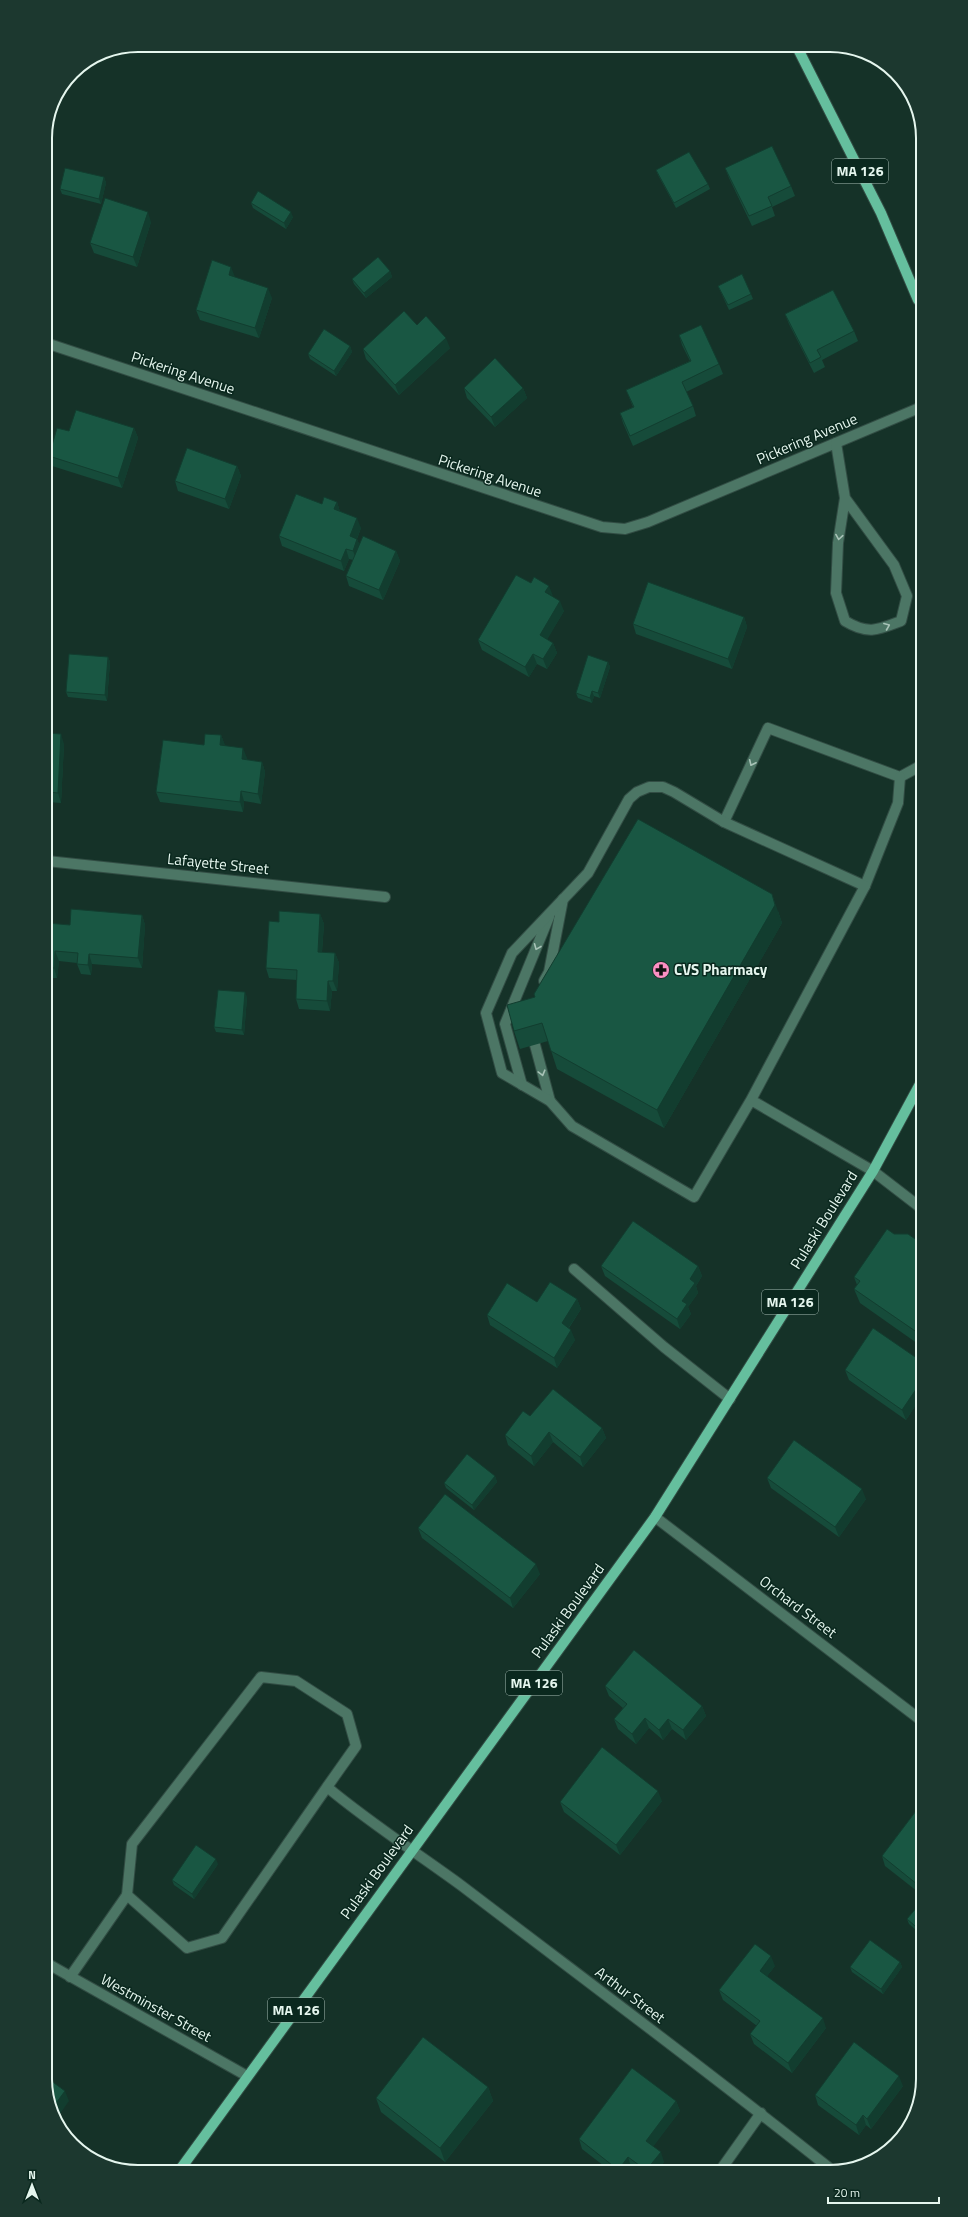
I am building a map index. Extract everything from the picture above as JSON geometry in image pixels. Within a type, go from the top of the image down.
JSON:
[{"type":"main road","name":"MA 126","points":[[800,52],[881,213],[916,295]]},
{"type":"main road","name":"Pulaski Boulevard","points":[[184,2165],[412,1849],[655,1517],[873,1171],[916,1091]]},
{"type":"street","name":"Pickering Avenue","points":[[52,345],[602,527],[626,528],[648,522],[916,409]]},
{"type":"street","points":[[836,443],[845,498],[838,543],[836,593],[845,621],[858,629],[877,630],[901,621],[907,596],[894,565],[845,498]]},
{"type":"street","points":[[724,822],[768,728],[900,777],[916,768]]},
{"type":"street","points":[[865,886],[724,822],[663,787],[649,787],[637,792],[629,800],[588,873],[512,953],[486,1013],[502,1073],[550,1101],[572,1126],[694,1197],[751,1100],[865,886],[898,803],[900,777]]},
{"type":"street","name":"Lafayette Street","points":[[52,862],[385,897]]},
{"type":"street","points":[[540,992],[548,972],[563,899]]},
{"type":"street","points":[[522,1085],[505,1024],[552,911]]},
{"type":"street","points":[[535,1045],[550,1101]]},
{"type":"street","points":[[751,1100],[873,1171],[916,1204]]},
{"type":"street","points":[[574,1269],[664,1347],[730,1399]]},
{"type":"street","name":"Orchard Street","points":[[655,1517],[916,1716]]},
{"type":"street","points":[[70,1977],[127,1895],[132,1844],[261,1677],[296,1681],[347,1714],[356,1746],[222,1938],[186,1948],[127,1895]]},
{"type":"street","name":"Arthur Street","points":[[327,1787],[351,1807],[412,1849],[761,2113],[826,2165]]},
{"type":"street","name":"Westminster Street","points":[[52,1966],[248,2076]]},
{"type":"street","points":[[724,2165],[761,2113]]},
{"type":"building","points":[[772,146],[791,186],[768,197],[772,206],[749,216],[725,168]]},
{"type":"building","points":[[689,152],[708,184],[674,203],[656,170]]},
{"type":"building","points":[[65,168],[104,177],[99,199],[60,189]]},
{"type":"building","points":[[258,191],[291,212],[284,223],[251,203]]},
{"type":"building","points":[[105,198],[148,212],[133,257],[90,243]]},
{"type":"building","points":[[378,257],[390,271],[364,293],[352,279]]},
{"type":"building","points":[[212,260],[231,267],[229,275],[268,288],[255,328],[196,310]]},
{"type":"building","points":[[742,274],[751,294],[728,305],[718,286]]},
{"type":"building","points":[[833,290],[854,331],[817,350],[821,357],[810,363],[785,314]]},
{"type":"building","points":[[404,311],[417,325],[426,316],[446,338],[395,385],[363,349]]},
{"type":"building","points":[[701,325],[719,364],[682,382],[693,406],[630,436],[620,413],[634,407],[626,390],[691,361],[679,335]]},
{"type":"building","points":[[324,329],[350,346],[334,371],[308,354]]},
{"type":"building","points":[[495,358],[523,388],[491,417],[464,388]]},
{"type":"building","points":[[76,410],[134,428],[118,478],[52,457],[52,446],[57,428],[69,431]]},
{"type":"building","points":[[187,448],[237,466],[225,499],[175,481]]},
{"type":"building","points":[[296,494],[322,504],[324,497],[337,502],[334,509],[357,518],[350,536],[357,539],[353,551],[346,549],[341,561],[279,536]]},
{"type":"building","points":[[363,536],[396,551],[379,590],[346,576]]},
{"type":"building","points":[[516,575],[531,583],[534,577],[549,586],[545,592],[560,601],[540,635],[553,643],[543,659],[533,654],[525,667],[478,640]]},
{"type":"building","points":[[648,582],[744,617],[728,659],[633,624]]},
{"type":"building","points":[[69,654],[108,657],[105,695],[66,692]]},
{"type":"building","points":[[588,655],[608,662],[598,693],[592,691],[590,698],[576,693]]},
{"type":"building","points":[[52,733],[61,734],[58,793],[52,792]]},
{"type":"building","points":[[205,734],[221,735],[220,745],[243,748],[242,759],[262,762],[258,794],[241,791],[240,802],[156,792],[163,740],[204,745]]},
{"type":"building","name":"CVS Pharmacy","points":[[638,819],[772,894],[775,905],[657,1110],[551,1051],[542,1023],[514,1031],[507,1005],[535,997],[534,994]]},
{"type":"building","points":[[71,909],[142,915],[138,958],[89,954],[88,965],[77,964],[78,953],[55,951],[54,968],[52,968],[52,923],[70,925]]},
{"type":"building","points":[[279,911],[320,914],[318,952],[335,953],[333,981],[328,981],[327,1001],[296,999],[297,970],[266,968],[269,921],[279,922]]},
{"type":"building","points":[[218,990],[245,992],[242,1030],[214,1027]]},
{"type":"building","points":[[633,1221],[698,1266],[690,1279],[695,1283],[682,1301],[687,1304],[677,1319],[601,1266]]},
{"type":"building","points":[[887,1229],[894,1234],[908,1234],[916,1240],[916,1332],[854,1289],[860,1281],[854,1277]]},
{"type":"building","points":[[550,1282],[577,1299],[562,1323],[571,1330],[554,1358],[487,1315],[507,1283],[537,1302]]},
{"type":"building","points":[[873,1328],[916,1358],[916,1389],[902,1410],[845,1370]]},
{"type":"building","points":[[553,1389],[602,1428],[580,1457],[549,1432],[531,1456],[505,1435],[523,1411],[530,1416]]},
{"type":"building","points":[[794,1440],[862,1489],[835,1527],[767,1478]]},
{"type":"building","points":[[467,1454],[495,1476],[472,1505],[444,1483]]},
{"type":"building","points":[[445,1494],[536,1564],[510,1598],[418,1528]]},
{"type":"building","points":[[634,1650],[702,1706],[683,1730],[668,1719],[659,1730],[645,1718],[632,1734],[614,1719],[627,1704],[605,1686]]},
{"type":"building","points":[[602,1747],[658,1791],[616,1845],[560,1802]]},
{"type":"building","points":[[916,1811],[916,1883],[882,1856]]},
{"type":"building","points":[[196,1845],[216,1859],[192,1894],[172,1880]]},
{"type":"building","points":[[916,1908],[916,1927],[907,1919]]},
{"type":"building","points":[[870,1940],[900,1962],[881,1989],[850,1967]]},
{"type":"building","points":[[755,1944],[771,1956],[760,1971],[823,2018],[788,2063],[750,2034],[760,2021],[719,1990]]},
{"type":"building","points":[[423,2037],[488,2087],[440,2148],[376,2098]]},
{"type":"building","points":[[854,2042],[899,2076],[867,2119],[863,2115],[856,2125],[815,2095]]},
{"type":"building","points":[[632,2068],[676,2101],[646,2141],[661,2152],[650,2165],[639,2165],[628,2157],[622,2165],[612,2165],[579,2139]]},
{"type":"building","points":[[52,2081],[65,2091],[56,2103]]},
{"type":"place","name":"CVS Pharmacy","points":[[661,970]]}]
